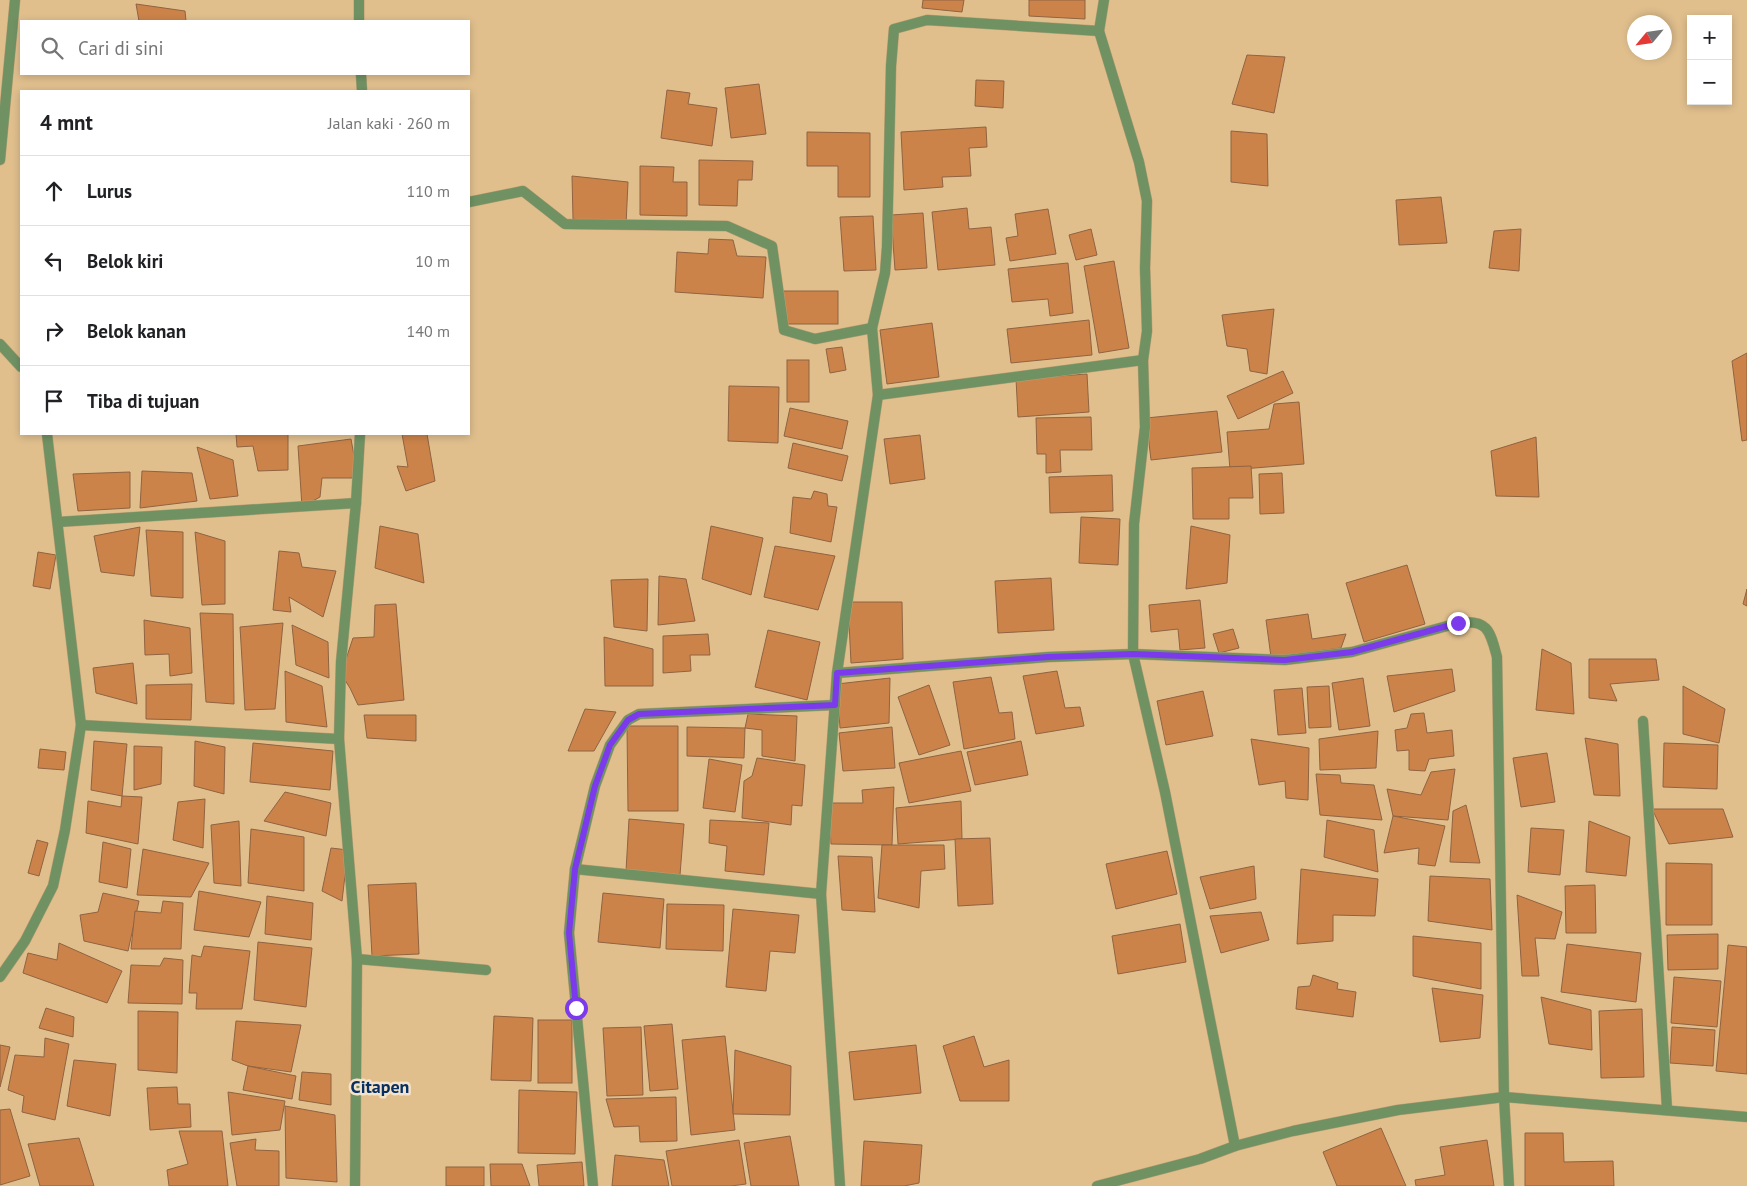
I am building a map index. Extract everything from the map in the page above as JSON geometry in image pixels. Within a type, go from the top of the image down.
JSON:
[{"type":"street","points":[[0,160],[15,0]]},
{"type":"street","points":[[359,0],[359,20]]},
{"type":"street","points":[[1104,0],[1099,31],[1139,162],[1147,201],[1146,331],[1143,360],[1145,427],[1134,524],[1133,654],[1165,792],[1235,1146]]},
{"type":"street","points":[[840,1186],[821,894],[837,673],[878,395],[872,328],[885,273],[887,247],[891,66],[894,29],[927,20],[1099,31]]},
{"type":"street","points":[[361,75],[362,90]]},
{"type":"street","points":[[470,202],[523,191],[565,224],[727,226],[772,246],[784,330],[815,339],[872,328]]},
{"type":"street","points":[[0,344],[20,366]]},
{"type":"street","points":[[878,395],[1143,360]]},
{"type":"street","points":[[0,977],[25,941],[53,886],[65,830],[81,725],[47,435]]},
{"type":"street","points":[[355,1186],[357,959],[339,739],[341,662],[356,503],[360,435]]},
{"type":"street","points":[[58,522],[356,503]]},
{"type":"street","points":[[837,673],[1048,657],[1133,654],[1285,660],[1352,652],[1458,623],[1470,621],[1483,625],[1491,635],[1496,657],[1504,1097],[1509,1186]]},
{"type":"street","points":[[593,1186],[569,933],[575,869],[595,786],[610,745],[628,720],[639,714],[835,705]]},
{"type":"street","points":[[1642,721],[1667,1109]]},
{"type":"street","points":[[81,725],[339,739]]},
{"type":"street","points":[[575,869],[821,894]]},
{"type":"street","points":[[357,959],[486,970]]},
{"type":"street","points":[[1097,1186],[1123,1182],[1200,1159],[1235,1146],[1293,1131],[1398,1110],[1504,1097],[1747,1117]]},
{"type":"building","points":[[923,0],[964,0],[962,12],[922,8]]},
{"type":"building","points":[[1029,0],[1085,0],[1085,19],[1029,16]]},
{"type":"building","points":[[136,4],[185,11],[186,20],[139,20]]},
{"type":"building","points":[[1247,55],[1285,57],[1274,113],[1232,104]]},
{"type":"building","points":[[976,80],[1004,81],[1003,108],[975,106]]},
{"type":"building","points":[[759,84],[766,134],[731,138],[725,88]]},
{"type":"building","points":[[667,90],[690,93],[688,104],[717,108],[712,146],[661,138]]},
{"type":"building","points":[[986,127],[987,147],[969,148],[971,176],[942,177],[943,187],[904,190],[901,132]]},
{"type":"building","points":[[1231,131],[1267,134],[1268,186],[1231,182]]},
{"type":"building","points":[[807,132],[870,133],[870,197],[838,197],[838,166],[807,166]]},
{"type":"building","points":[[699,160],[753,161],[752,180],[738,180],[737,206],[699,205]]},
{"type":"building","points":[[640,166],[674,167],[673,182],[687,182],[687,216],[640,215]]},
{"type":"building","points":[[572,176],[628,182],[626,225],[573,219]]},
{"type":"building","points":[[1441,197],[1447,243],[1399,245],[1396,200]]},
{"type":"building","points":[[967,208],[969,229],[991,227],[995,265],[938,270],[932,212]]},
{"type":"building","points":[[1048,209],[1056,254],[1010,261],[1006,238],[1018,236],[1015,214]]},
{"type":"building","points":[[923,213],[927,268],[895,270],[891,215]]},
{"type":"building","points":[[873,216],[876,270],[844,271],[840,217]]},
{"type":"building","points":[[1091,229],[1097,255],[1076,260],[1069,235]]},
{"type":"building","points":[[1521,229],[1519,271],[1489,268],[1494,231]]},
{"type":"building","points":[[709,239],[733,240],[737,256],[766,257],[763,298],[675,292],[677,252],[708,254]]},
{"type":"building","points":[[1114,261],[1129,348],[1099,353],[1084,266]]},
{"type":"building","points":[[1068,263],[1073,313],[1050,316],[1048,299],[1012,302],[1008,269]]},
{"type":"building","points":[[782,291],[838,291],[838,324],[782,324]]},
{"type":"building","points":[[1274,309],[1267,374],[1250,371],[1247,349],[1227,346],[1222,315]]},
{"type":"building","points":[[1089,320],[1092,355],[1011,363],[1007,329]]},
{"type":"building","points":[[932,323],[939,377],[887,384],[880,330]]},
{"type":"building","points":[[842,347],[846,370],[830,373],[826,349]]},
{"type":"building","points":[[1747,353],[1747,440],[1742,441],[1732,361]]},
{"type":"building","points":[[787,360],[809,360],[809,402],[787,402]]},
{"type":"building","points":[[1283,371],[1293,393],[1238,419],[1227,396]]},
{"type":"building","points":[[1087,374],[1089,412],[1018,417],[1016,379]]},
{"type":"building","points":[[729,386],[779,387],[778,443],[728,441]]},
{"type":"building","points":[[1299,402],[1304,464],[1230,470],[1227,432],[1269,429],[1274,404]]},
{"type":"building","points":[[790,408],[848,421],[842,449],[784,436]]},
{"type":"building","points":[[1217,411],[1222,452],[1151,460],[1146,418]]},
{"type":"building","points":[[1091,417],[1092,450],[1060,450],[1061,472],[1046,473],[1046,454],[1037,454],[1036,418]]},
{"type":"building","points":[[236,435],[288,435],[288,470],[258,471],[253,446],[237,447]]},
{"type":"building","points":[[402,435],[427,435],[435,481],[406,491],[397,466],[408,467]]},
{"type":"building","points":[[920,435],[925,479],[890,484],[884,439]]},
{"type":"building","points":[[1536,437],[1539,497],[1496,496],[1491,451]]},
{"type":"building","points":[[351,439],[358,478],[322,478],[320,497],[302,507],[298,446]]},
{"type":"building","points":[[793,443],[848,456],[842,481],[788,468]]},
{"type":"building","points":[[197,447],[233,460],[238,496],[210,499]]},
{"type":"building","points":[[1251,466],[1253,498],[1229,498],[1229,519],[1193,519],[1192,468]]},
{"type":"building","points":[[142,471],[192,473],[197,501],[140,508]]},
{"type":"building","points":[[130,472],[130,508],[78,511],[73,474]]},
{"type":"building","points":[[1282,473],[1284,513],[1260,514],[1259,474]]},
{"type":"building","points":[[1112,475],[1113,511],[1050,513],[1049,477]]},
{"type":"building","points":[[814,491],[827,494],[828,506],[837,507],[831,542],[790,533],[793,497],[811,499]]},
{"type":"building","points":[[1081,517],[1120,519],[1118,565],[1079,563]]},
{"type":"building","points":[[380,526],[418,534],[424,583],[375,568]]},
{"type":"building","points":[[711,526],[763,538],[751,595],[702,579]]},
{"type":"building","points":[[1191,526],[1230,535],[1227,583],[1186,589]]},
{"type":"building","points":[[140,527],[134,576],[101,572],[94,536]]},
{"type":"building","points":[[146,530],[183,532],[183,598],[151,596]]},
{"type":"building","points":[[195,532],[225,541],[225,604],[202,605]]},
{"type":"building","points":[[775,546],[835,556],[818,610],[764,597]]},
{"type":"building","points":[[279,551],[299,553],[302,567],[336,571],[323,617],[289,597],[291,612],[273,610]]},
{"type":"building","points":[[38,552],[56,555],[50,589],[33,586]]},
{"type":"building","points":[[1407,565],[1425,624],[1364,642],[1346,583]]},
{"type":"building","points":[[659,576],[686,579],[695,621],[658,625]]},
{"type":"building","points":[[1051,578],[1054,630],[998,633],[995,581]]},
{"type":"building","points":[[648,579],[647,631],[614,627],[611,580]]},
{"type":"building","points":[[1747,589],[1747,606],[1743,604]]},
{"type":"building","points":[[1200,600],[1205,648],[1180,650],[1178,629],[1151,632],[1149,605]]},
{"type":"building","points":[[848,602],[902,602],[903,659],[851,663]]},
{"type":"building","points":[[396,604],[404,700],[358,705],[341,674],[353,638],[374,637],[375,605]]},
{"type":"building","points":[[200,613],[233,614],[234,704],[206,702]]},
{"type":"building","points":[[1308,614],[1312,639],[1346,634],[1341,648],[1271,657],[1266,620]]},
{"type":"building","points":[[144,620],[190,628],[192,673],[170,676],[169,654],[145,655]]},
{"type":"building","points":[[283,623],[275,709],[245,710],[240,627]]},
{"type":"building","points":[[292,625],[328,642],[329,678],[296,665]]},
{"type":"building","points":[[1233,629],[1239,648],[1219,653],[1213,634]]},
{"type":"building","points":[[768,630],[820,642],[807,700],[755,687]]},
{"type":"building","points":[[708,634],[710,655],[690,655],[691,671],[663,673],[663,636]]},
{"type":"building","points":[[604,637],[653,649],[653,686],[605,686]]},
{"type":"building","points":[[1542,649],[1571,663],[1574,714],[1536,710]]},
{"type":"building","points":[[1589,659],[1656,659],[1659,680],[1610,684],[1617,701],[1589,698]]},
{"type":"building","points":[[133,663],[137,704],[96,693],[93,668]]},
{"type":"building","points":[[1452,669],[1455,691],[1394,712],[1387,676]]},
{"type":"building","points":[[285,671],[322,686],[327,727],[286,722]]},
{"type":"building","points":[[1057,671],[1065,708],[1080,707],[1084,726],[1036,734],[1023,676]]},
{"type":"building","points":[[991,677],[999,713],[1012,712],[1015,739],[964,749],[953,682]]},
{"type":"building","points":[[890,678],[889,723],[840,728],[837,684]]},
{"type":"building","points":[[1363,678],[1370,726],[1339,730],[1332,683]]},
{"type":"building","points":[[192,684],[191,720],[146,719],[146,685]]},
{"type":"building","points":[[929,685],[950,745],[919,755],[898,697]]},
{"type":"building","points":[[1329,686],[1331,727],[1309,728],[1307,687]]},
{"type":"building","points":[[1683,686],[1725,709],[1719,743],[1683,734]]},
{"type":"building","points":[[1302,688],[1306,733],[1278,735],[1274,690]]},
{"type":"building","points":[[1203,691],[1213,736],[1166,745],[1157,701]]},
{"type":"building","points":[[585,709],[616,712],[594,751],[568,751]]},
{"type":"building","points":[[1424,713],[1427,733],[1452,730],[1454,756],[1429,759],[1425,771],[1409,770],[1409,750],[1397,751],[1395,730],[1407,728],[1411,714]]},
{"type":"building","points":[[748,714],[797,716],[795,761],[762,756],[762,730],[745,728]]},
{"type":"building","points":[[364,715],[416,715],[416,741],[367,738]]},
{"type":"building","points":[[627,726],[678,726],[678,811],[628,811]]},
{"type":"building","points":[[687,727],[745,728],[744,758],[687,756]]},
{"type":"building","points":[[892,727],[895,768],[843,771],[839,733]]},
{"type":"building","points":[[1378,731],[1376,768],[1320,770],[1319,739]]},
{"type":"building","points":[[1585,738],[1618,744],[1620,796],[1594,795]]},
{"type":"building","points":[[1251,739],[1309,748],[1308,800],[1286,798],[1285,781],[1259,785]]},
{"type":"building","points":[[94,741],[127,744],[122,796],[91,790]]},
{"type":"building","points":[[195,741],[225,747],[224,794],[194,786]]},
{"type":"building","points":[[1021,741],[1028,775],[975,785],[967,752]]},
{"type":"building","points":[[253,743],[333,751],[330,790],[250,782]]},
{"type":"building","points":[[1664,743],[1718,745],[1717,789],[1663,787]]},
{"type":"building","points":[[134,746],[162,747],[161,784],[134,790]]},
{"type":"building","points":[[40,749],[66,752],[64,770],[38,768]]},
{"type":"building","points":[[961,751],[971,791],[909,803],[899,763]]},
{"type":"building","points":[[1547,753],[1555,802],[1521,807],[1513,758]]},
{"type":"building","points":[[757,758],[805,765],[802,806],[792,805],[791,825],[742,818],[744,781],[752,776]]},
{"type":"building","points":[[709,759],[742,765],[735,812],[703,808]]},
{"type":"building","points":[[1455,769],[1448,820],[1393,816],[1387,789],[1421,795],[1431,772]]},
{"type":"building","points":[[1316,774],[1340,775],[1341,783],[1374,785],[1382,820],[1320,815]]},
{"type":"building","points":[[894,787],[892,845],[831,844],[828,803],[863,803],[862,790]]},
{"type":"building","points":[[285,792],[331,803],[326,836],[264,821]]},
{"type":"building","points":[[122,796],[142,797],[138,844],[86,833],[88,801],[121,807]]},
{"type":"building","points":[[205,799],[203,848],[173,840],[178,802]]},
{"type":"building","points":[[961,801],[962,839],[898,844],[896,808]]},
{"type":"building","points":[[1466,805],[1480,863],[1450,862],[1453,811]]},
{"type":"building","points":[[1652,809],[1723,809],[1733,837],[1669,844]]},
{"type":"building","points":[[1393,816],[1445,826],[1435,866],[1418,864],[1419,848],[1384,853]]},
{"type":"building","points":[[629,819],[684,824],[680,875],[626,871]]},
{"type":"building","points":[[710,820],[769,823],[764,875],[725,871],[727,846],[709,843]]},
{"type":"building","points":[[1327,820],[1374,830],[1378,872],[1324,857]]},
{"type":"building","points":[[239,821],[241,886],[214,883],[211,825]]},
{"type":"building","points":[[1589,821],[1630,837],[1626,876],[1586,872]]},
{"type":"building","points":[[1531,828],[1564,830],[1560,875],[1528,872]]},
{"type":"building","points":[[251,829],[304,837],[304,891],[248,883]]},
{"type":"building","points":[[990,838],[993,904],[958,906],[955,839]]},
{"type":"building","points":[[37,840],[48,843],[39,876],[28,873]]},
{"type":"building","points":[[103,842],[131,849],[127,888],[99,882]]},
{"type":"building","points":[[882,845],[944,845],[945,869],[921,871],[919,908],[878,898]]},
{"type":"building","points":[[331,848],[348,850],[342,901],[322,891]]},
{"type":"building","points":[[143,849],[209,863],[191,897],[137,895]]},
{"type":"building","points":[[1167,851],[1177,894],[1116,909],[1106,864]]},
{"type":"building","points":[[838,856],[872,857],[875,912],[842,910]]},
{"type":"building","points":[[1666,863],[1712,864],[1712,925],[1666,925]]},
{"type":"building","points":[[1254,866],[1256,899],[1210,909],[1200,877]]},
{"type":"building","points":[[1301,869],[1378,879],[1375,916],[1333,915],[1333,941],[1297,944]]},
{"type":"building","points":[[1430,876],[1490,879],[1492,930],[1428,921]]},
{"type":"building","points":[[416,883],[419,954],[372,956],[368,885]]},
{"type":"building","points":[[1595,885],[1596,933],[1566,933],[1565,886]]},
{"type":"building","points":[[199,891],[261,902],[249,937],[194,930]]},
{"type":"building","points":[[103,893],[139,901],[128,951],[84,941],[80,915],[98,912]]},
{"type":"building","points":[[603,893],[664,899],[660,948],[598,942]]},
{"type":"building","points":[[1517,895],[1562,912],[1555,939],[1535,938],[1539,976],[1522,976]]},
{"type":"building","points":[[267,896],[313,903],[311,940],[265,934]]},
{"type":"building","points":[[163,901],[183,903],[181,949],[131,949],[135,911],[161,913]]},
{"type":"building","points":[[667,904],[724,905],[723,951],[666,949]]},
{"type":"building","points":[[733,909],[799,915],[795,953],[770,951],[766,991],[726,987]]},
{"type":"building","points":[[1261,912],[1269,940],[1221,953],[1210,916]]},
{"type":"building","points":[[1180,924],[1186,962],[1118,974],[1112,936]]},
{"type":"building","points":[[1718,934],[1718,969],[1668,970],[1667,935]]},
{"type":"building","points":[[1413,936],[1481,943],[1481,989],[1413,976]]},
{"type":"building","points":[[258,942],[312,948],[306,1007],[254,1000]]},
{"type":"building","points":[[59,943],[122,971],[107,1003],[23,973],[28,953],[57,960]]},
{"type":"building","points":[[1567,944],[1641,953],[1636,1002],[1561,992]]},
{"type":"building","points":[[1728,945],[1747,947],[1747,1074],[1716,1071]]},
{"type":"building","points":[[204,946],[250,951],[242,1009],[196,1009],[197,993],[189,993],[192,955],[201,957]]},
{"type":"building","points":[[164,958],[183,960],[182,1004],[128,1003],[131,965],[160,966]]},
{"type":"building","points":[[1313,975],[1338,983],[1337,989],[1356,992],[1353,1017],[1296,1009],[1298,987],[1310,986]]},
{"type":"building","points":[[1674,977],[1721,981],[1717,1027],[1671,1023]]},
{"type":"building","points":[[1432,988],[1483,995],[1480,1038],[1440,1042]]},
{"type":"building","points":[[1541,997],[1591,1010],[1592,1050],[1549,1044]]},
{"type":"building","points":[[46,1008],[74,1017],[73,1037],[39,1028]]},
{"type":"building","points":[[1642,1009],[1644,1077],[1601,1078],[1599,1011]]},
{"type":"building","points":[[138,1011],[178,1012],[177,1073],[138,1070]]},
{"type":"building","points":[[494,1016],[533,1018],[531,1081],[491,1080]]},
{"type":"building","points":[[538,1020],[572,1020],[572,1083],[538,1083]]},
{"type":"building","points":[[236,1021],[301,1025],[291,1072],[248,1066],[232,1060]]},
{"type":"building","points":[[672,1024],[678,1089],[650,1091],[644,1026]]},
{"type":"building","points":[[641,1027],[643,1095],[607,1096],[603,1028]]},
{"type":"building","points":[[1672,1027],[1715,1030],[1713,1066],[1670,1063]]},
{"type":"building","points":[[725,1036],[735,1130],[691,1135],[682,1040]]},
{"type":"building","points":[[974,1036],[984,1067],[1009,1060],[1009,1101],[960,1101],[943,1046]]},
{"type":"building","points":[[45,1038],[69,1044],[55,1120],[22,1112],[24,1096],[8,1090],[15,1055],[44,1057]]},
{"type":"building","points":[[0,1045],[10,1047],[0,1087]]},
{"type":"building","points":[[916,1045],[921,1093],[854,1100],[849,1052]]},
{"type":"building","points":[[735,1050],[791,1066],[790,1115],[733,1114]]},
{"type":"building","points":[[74,1060],[116,1064],[110,1116],[67,1106]]},
{"type":"building","points":[[248,1066],[296,1076],[292,1099],[243,1090]]},
{"type":"building","points":[[302,1072],[331,1074],[331,1105],[299,1100]]},
{"type":"building","points":[[177,1087],[178,1104],[190,1104],[191,1127],[150,1130],[147,1088]]},
{"type":"building","points":[[519,1090],[577,1092],[575,1154],[518,1153]]},
{"type":"building","points":[[228,1092],[285,1101],[280,1130],[232,1135]]},
{"type":"building","points":[[676,1097],[677,1141],[640,1142],[639,1126],[614,1127],[606,1099]]},
{"type":"building","points":[[285,1106],[335,1115],[337,1182],[286,1178]]},
{"type":"building","points":[[10,1109],[30,1176],[0,1185],[0,1110]]},
{"type":"building","points":[[1381,1128],[1406,1186],[1337,1186],[1323,1152]]},
{"type":"building","points":[[179,1131],[222,1131],[228,1186],[169,1186],[167,1170],[188,1164]]},
{"type":"building","points":[[1525,1133],[1563,1133],[1564,1162],[1613,1161],[1614,1186],[1525,1186]]},
{"type":"building","points":[[790,1136],[799,1186],[751,1186],[744,1143]]},
{"type":"building","points":[[79,1138],[94,1186],[40,1186],[28,1144]]},
{"type":"building","points":[[256,1139],[255,1150],[279,1151],[279,1186],[237,1186],[230,1143]]},
{"type":"building","points":[[739,1140],[746,1184],[731,1186],[672,1186],[666,1151]]},
{"type":"building","points":[[1487,1140],[1494,1186],[1416,1186],[1415,1180],[1445,1175],[1440,1147]]},
{"type":"building","points":[[864,1141],[922,1145],[919,1183],[904,1186],[861,1186]]},
{"type":"building","points":[[615,1155],[664,1160],[669,1186],[612,1186]]},
{"type":"building","points":[[582,1162],[584,1186],[539,1186],[537,1165]]},
{"type":"building","points":[[490,1164],[522,1164],[530,1186],[491,1186]]},
{"type":"building","points":[[446,1167],[484,1167],[484,1186],[446,1186]]},
{"type":"district","name":"Citapen","points":[[380,1087]]},
{"type":"route","points":[[576,1008],[569,933],[575,869],[595,786],[610,745],[628,720],[639,714],[835,705],[837,673],[1048,657],[1133,654],[1285,660],[1352,652],[1458,623]]}]
